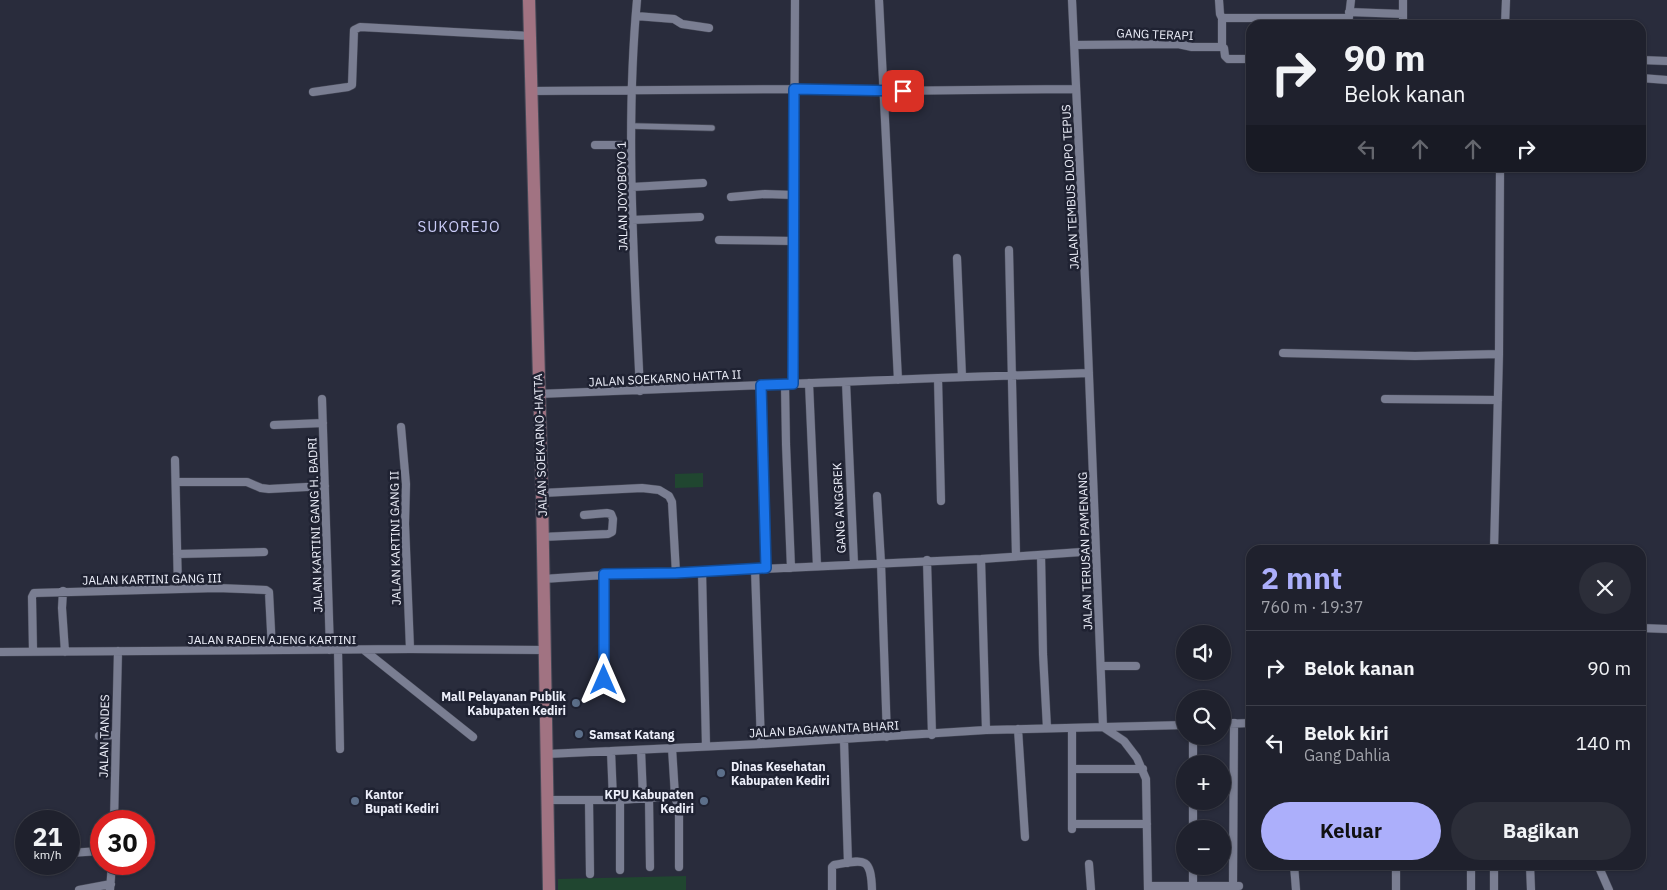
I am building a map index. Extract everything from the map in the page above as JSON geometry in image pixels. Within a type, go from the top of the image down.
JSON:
[{"type":"main road","name":"JALAN SOEKARNO-HATTA","points":[[529,0],[542,493],[549,890]]},
{"type":"street","name":"JALAN JOYOBOYO 1","points":[[637,0],[632,56],[631,145],[632,220],[640,391]]},
{"type":"street","points":[[791,568],[786,444],[794,241],[795,0]]},
{"type":"street","points":[[879,0],[898,380]]},
{"type":"street","name":"JALAN TEMBUS DLOPO TEPUS","points":[[1072,0],[1089,373]]},
{"type":"street","points":[[1220,0],[1222,47],[1225,50],[1226,58],[1246,60]]},
{"type":"street","points":[[1348,18],[1350,0]]},
{"type":"street","points":[[1403,0],[1403,20]]},
{"type":"street","points":[[1505,20],[1506,0]]},
{"type":"street","points":[[1222,18],[1348,18],[1403,14]]},
{"type":"street","points":[[636,16],[674,19],[682,24],[709,28]]},
{"type":"street","points":[[313,92],[348,88],[352,85],[354,30],[358,28],[530,36]]},
{"type":"street","name":"GANG TERAPI","points":[[1074,45],[1172,44],[1192,47],[1222,47]]},
{"type":"street","points":[[1646,60],[1667,61]]},
{"type":"street","points":[[1646,78],[1667,80]]},
{"type":"street","points":[[532,91],[794,89],[883,91],[1076,88]]},
{"type":"street","points":[[632,126],[712,128]]},
{"type":"street","points":[[595,145],[631,145]]},
{"type":"street","points":[[1494,545],[1499,354],[1500,172]]},
{"type":"street","points":[[632,188],[703,183]]},
{"type":"street","points":[[731,197],[765,194],[794,195]]},
{"type":"street","points":[[632,220],[700,217]]},
{"type":"street","points":[[719,240],[794,241]]},
{"type":"street","points":[[1009,250],[1016,556]]},
{"type":"street","points":[[957,258],[962,377]]},
{"type":"street","points":[[1284,353],[1415,356],[1499,354]]},
{"type":"street","name":"JALAN SOEKARNO HATTA II","points":[[538,394],[1089,373]]},
{"type":"street","name":"JALAN TERUSAN PAMENANG","points":[[1089,373],[1102,727]]},
{"type":"street","points":[[938,378],[941,500]]},
{"type":"street","name":"GANG ANGGREK","points":[[846,382],[854,564]]},
{"type":"street","points":[[809,383],[817,566]]},
{"type":"street","points":[[761,385],[766,568]]},
{"type":"street","name":"JALAN KARTINI GANG H. BADRI","points":[[322,399],[340,749]]},
{"type":"street","points":[[1385,399],[1498,400]]},
{"type":"street","points":[[274,425],[323,423]]},
{"type":"street","name":"JALAN KARTINI GANG II","points":[[401,427],[406,484],[405,524],[410,649]]},
{"type":"street","points":[[175,460],[178,589]]},
{"type":"street","points":[[176,482],[247,482],[261,488],[325,486]]},
{"type":"street","points":[[542,493],[642,488],[664,492],[672,502],[676,573]]},
{"type":"street","points":[[877,496],[887,737]]},
{"type":"street","points":[[542,537],[608,534],[612,532],[613,519],[611,514],[584,515]]},
{"type":"street","points":[[543,579],[604,574],[676,573],[981,559],[1096,551]]},
{"type":"street","points":[[177,554],[264,552]]},
{"type":"street","points":[[1041,555],[1047,728]]},
{"type":"street","points":[[981,559],[986,730]]},
{"type":"street","points":[[927,560],[932,735]]},
{"type":"street","points":[[755,569],[760,744]]},
{"type":"street","points":[[702,571],[706,746]]},
{"type":"street","points":[[604,574],[604,680]]},
{"type":"street","name":"JALAN KARTINI GANG III","points":[[33,651],[33,595],[63,591],[217,588],[266,590],[269,592],[272,650]]},
{"type":"street","points":[[63,591],[62,608],[65,652]]},
{"type":"street","points":[[1646,628],[1667,629]]},
{"type":"street","points":[[364,650],[472,737]]},
{"type":"street","name":"JALAN RADEN AJENG KARTINI","points":[[0,652],[544,650]]},
{"type":"street","name":"JALAN TANDES","points":[[114,810],[118,651]]},
{"type":"street","points":[[1101,666],[1136,666]]},
{"type":"street","points":[[1231,723],[1246,722]]},
{"type":"street","points":[[1102,727],[1124,741],[1137,758],[1146,779],[1148,888],[1236,886],[1233,788],[1234,723]]},
{"type":"street","name":"JALAN BAGAWANTA BHARI","points":[[547,754],[844,740],[986,730],[1176,725]]},
{"type":"street","points":[[1072,728],[1072,827],[1147,824]]},
{"type":"street","points":[[1018,729],[1024,837]]},
{"type":"street","points":[[99,736],[115,735]]},
{"type":"street","points":[[844,740],[848,863]]},
{"type":"street","points":[[672,748],[675,796],[679,810],[679,868]]},
{"type":"street","points":[[641,750],[650,866]]},
{"type":"street","points":[[611,751],[620,870]]},
{"type":"street","points":[[1073,769],[1143,769]]},
{"type":"street","points":[[548,800],[616,800],[675,796]]},
{"type":"street","points":[[589,800],[590,874]]},
{"type":"street","points":[[832,890],[832,867],[858,861],[866,863],[870,867],[872,890]]},
{"type":"street","points":[[1089,864],[1091,890]]},
{"type":"street","points":[[1294,870],[1296,890]]},
{"type":"street","points":[[1396,870],[1396,890]]},
{"type":"street","points":[[1471,870],[1471,890]]},
{"type":"street","points":[[1494,870],[1494,890]]},
{"type":"street","points":[[1530,870],[1531,890]]},
{"type":"street","points":[[1600,870],[1609,890]]},
{"type":"street","points":[[1193,875],[1193,886]]},
{"type":"street","points":[[79,890],[110,887]]},
{"type":"green space","points":[[703,473],[703,487],[675,488],[675,474]]},
{"type":"green space","points":[[686,876],[686,890],[558,890],[558,879]]},
{"type":"place","name":"Mall Pelayanan Publik Kabupaten Kediri","points":[[576,703]]},
{"type":"place","name":"Samsat Katang","points":[[579,734]]},
{"type":"place","name":"Dinas Kesehatan Kabupaten Kediri","points":[[721,773]]},
{"type":"place","name":"Kantor Bupati Kediri","points":[[355,801]]},
{"type":"place","name":"KPU Kabupaten Kediri","points":[[704,801]]},
{"type":"district","name":"SUKOREJO","points":[[459,226]]},
{"type":"route","points":[[604,680],[604,574],[676,573],[766,568],[761,385],[793,384],[794,89],[903,91]]}]
